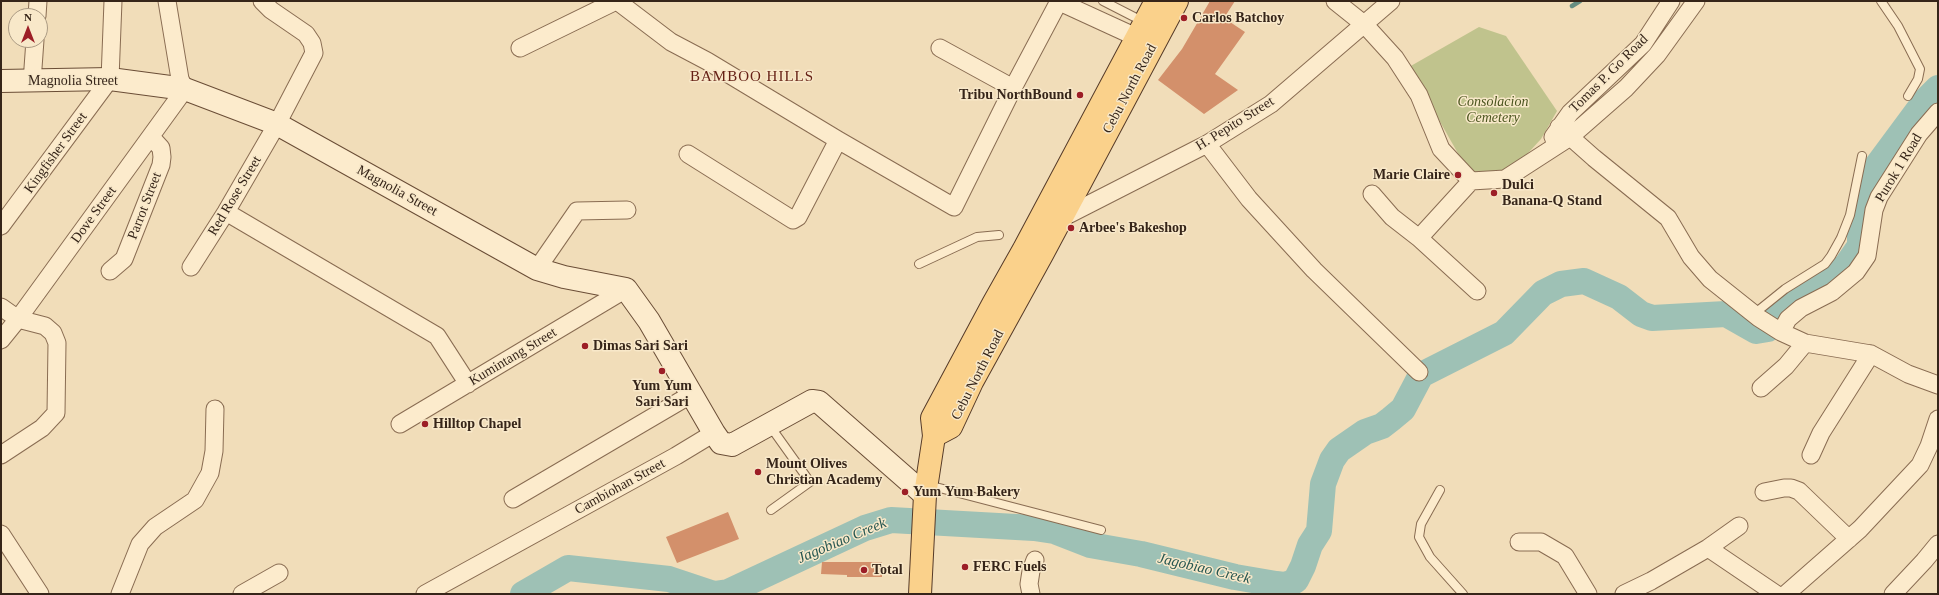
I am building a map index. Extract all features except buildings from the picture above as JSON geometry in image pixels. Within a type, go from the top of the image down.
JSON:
[{"type":"main road","name":"Cebu North Road","points":[[1156,1],[932,418],[934,436],[951,427],[972,382],[1177,1]]},
{"type":"main road","points":[[920,594],[922,531],[925,496],[934,436]]},
{"type":"street","points":[[110,79],[113,1]]},
{"type":"street","points":[[167,1],[180,79],[185,89]]},
{"type":"street","name":"Red Rose Street","points":[[191,267],[226,212],[277,124],[314,53],[312,43],[306,34],[271,10],[262,1]]},
{"type":"street","points":[[520,48],[616,1],[671,42],[727,73],[838,140],[954,207],[1057,5],[1062,3],[1140,30]]},
{"type":"street","points":[[1335,1],[1365,24],[1395,58],[1419,95],[1441,149],[1471,181],[1419,238]]},
{"type":"street","name":"H. Pepito Street","points":[[1060,219],[1207,144],[1271,104],[1391,1]]},
{"type":"street","name":"Tomas P. Go Road","points":[[1565,132],[1570,113],[1643,44],[1671,1]]},
{"type":"street","name":"Tomas P. Go Road","points":[[1471,181],[1505,179],[1540,157],[1565,132],[1626,88],[1658,55],[1696,1]]},
{"type":"street","points":[[32,82],[34,48]]},
{"type":"street","points":[[940,48],[1014,88]]},
{"type":"street","name":"Magnolia Street","points":[[1,81],[32,82],[110,79],[185,89],[277,124],[537,269],[564,277],[626,289]]},
{"type":"street","name":"Kingfisher Street","points":[[1,226],[110,79]]},
{"type":"street","name":"Dove Street","points":[[1,340],[18,319],[185,89]]},
{"type":"street","name":"Purok 1 Road","points":[[1779,331],[1788,319],[1801,308],[1832,292],[1856,272],[1866,256],[1874,210],[1879,197],[1919,134],[1938,112]]},
{"type":"street","points":[[1565,132],[1594,158],[1668,218],[1691,257],[1710,279],[1756,316],[1779,331],[1805,343],[1871,354],[1908,374],[1938,385]]},
{"type":"street","name":"Parrot Street","points":[[110,271],[124,259],[161,165],[161,148],[151,137]]},
{"type":"street","points":[[688,154],[793,220],[798,216],[838,140]]},
{"type":"street","points":[[1207,144],[1249,199],[1314,270],[1419,372]]},
{"type":"street","points":[[1372,194],[1392,217],[1419,238],[1477,291]]},
{"type":"street","points":[[537,269],[577,211],[627,210]]},
{"type":"street","points":[[226,212],[437,336],[468,384]]},
{"type":"street","points":[[626,289],[649,321],[714,434],[721,443],[732,445],[812,401],[819,402],[925,496]]},
{"type":"street","name":"Kumintang Street","points":[[400,424],[626,289]]},
{"type":"street","points":[[1,307],[18,319],[45,326],[53,333],[57,343],[56,413],[42,428],[1,455]]},
{"type":"street","points":[[1761,388],[1786,366],[1805,343]]},
{"type":"street","points":[[1811,455],[1821,434],[1871,354]]},
{"type":"street","points":[[513,499],[692,394]]},
{"type":"street","points":[[120,594],[140,544],[155,527],[195,500],[210,474],[214,451],[215,410]]},
{"type":"street","points":[[1786,594],[1849,539],[1920,465],[1929,446],[1938,419]]},
{"type":"street","name":"Cambiohan Street","points":[[425,594],[714,434]]},
{"type":"street","points":[[1764,492],[1784,488],[1791,488],[1799,491],[1849,539]]},
{"type":"street","points":[[1624,594],[1708,548],[1739,526]]},
{"type":"street","points":[[1,534],[40,594]]},
{"type":"street","points":[[1519,542],[1541,542],[1565,556],[1588,594]]},
{"type":"street","points":[[1893,594],[1924,562],[1938,544]]},
{"type":"street","points":[[1708,548],[1776,594]]},
{"type":"street","points":[[1031,594],[1029,584],[1030,571],[1035,560]]},
{"type":"street","points":[[242,594],[280,573]]},
{"type":"lane","points":[[1103,1],[1140,30]]},
{"type":"lane","points":[[1881,1],[1898,26],[1920,69],[1918,79],[1908,96]]},
{"type":"lane","points":[[1756,316],[1785,289],[1825,264],[1831,256],[1850,215],[1862,156]]},
{"type":"lane","points":[[919,264],[977,237],[999,235]]},
{"type":"lane","points":[[768,424],[810,482],[771,510]]},
{"type":"lane","points":[[1440,490],[1421,524],[1419,537],[1430,557],[1463,594]]},
{"type":"lane","points":[[925,496],[1101,530]]},
{"type":"green space","name":"Consolacion Cemetery","points":[[1479,27],[1506,36],[1557,111],[1541,139],[1518,164],[1497,173],[1475,175],[1464,164],[1409,67]]},
{"type":"waterway","points":[[1572,6],[1580,1]]},
{"type":"waterway","name":"Jagobiao Creek","points":[[523,594],[568,568],[669,579],[714,594],[728,592],[865,528],[891,520],[1034,528],[1054,531],[1090,545],[1141,554],[1235,577],[1284,585],[1291,583],[1296,580],[1303,566],[1310,545],[1319,531],[1323,484],[1332,460],[1339,450],[1365,432],[1382,426],[1403,409],[1421,375],[1504,333],[1543,293],[1561,284],[1584,281],[1619,297],[1641,314],[1652,318],[1726,314],[1756,331],[1768,329],[1783,309],[1846,266],[1860,246],[1860,225],[1865,182],[1925,101],[1938,88]]},
{"type":"place","name":"Carlos Batchoy","points":[[1184,18]]},
{"type":"place","name":"Tribu NorthBound","points":[[1080,95]]},
{"type":"place","name":"Marie Claire","points":[[1458,175]]},
{"type":"place","name":"Dulci Banana-Q Stand","points":[[1494,193]]},
{"type":"place","name":"Arbee's Bakeshop","points":[[1071,228]]},
{"type":"place","name":"Dimas Sari Sari","points":[[585,346]]},
{"type":"place","name":"Yum Yum Sari Sari","points":[[662,371]]},
{"type":"place","name":"Hilltop Chapel","points":[[425,424]]},
{"type":"place","name":"Mount Olives Christian Academy","points":[[758,472]]},
{"type":"place","name":"Yum Yum Bakery","points":[[905,492]]},
{"type":"place","name":"FERC Fuels","points":[[965,567]]},
{"type":"place","name":"Total","points":[[864,570]]},
{"type":"district","name":"BAMBOO HILLS","points":[[752,77]]}]
